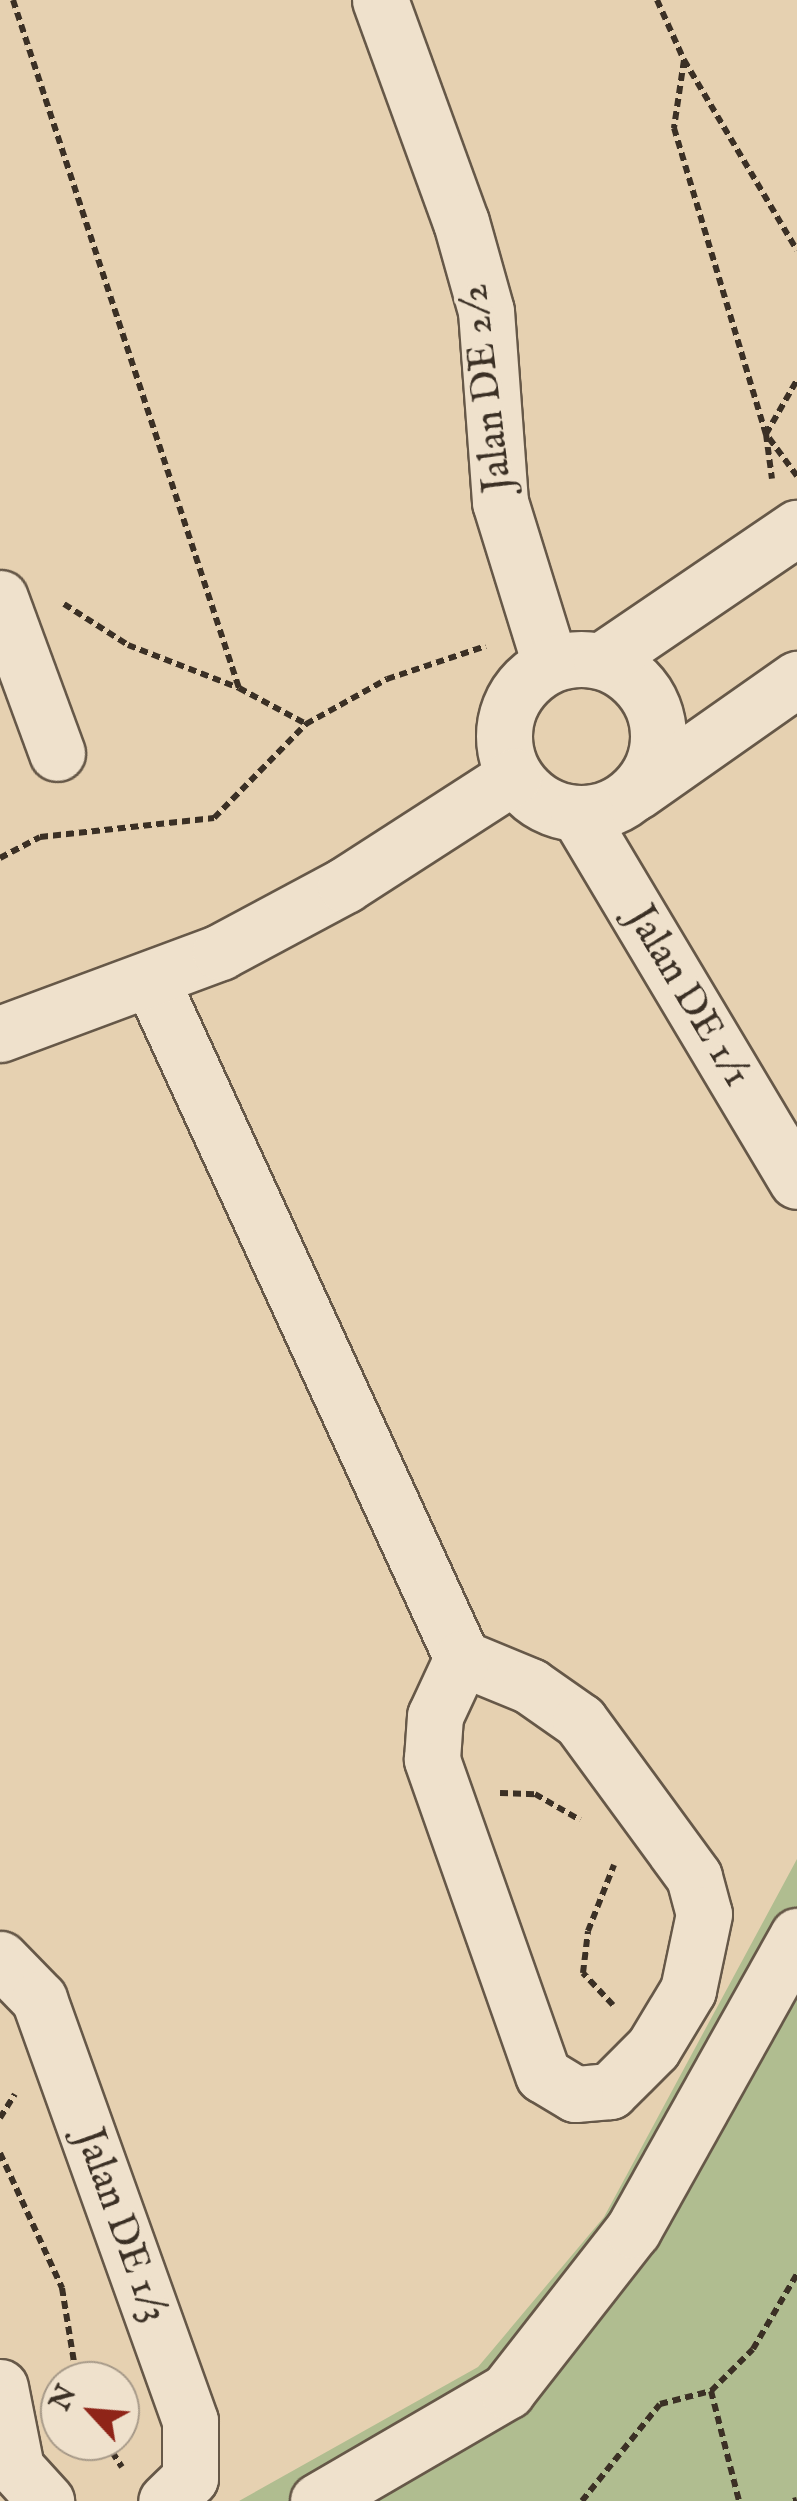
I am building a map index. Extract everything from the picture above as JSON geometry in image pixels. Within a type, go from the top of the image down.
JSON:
[{"type":"street","name":"Jalan DE 2/2","points":[[380,0],[461,222],[486,312],[500,502],[563,651]]},
{"type":"street","points":[[789,534],[563,651],[528,679],[508,713],[504,752],[514,776],[530,796],[602,806],[797,679]]},
{"type":"street","points":[[24,596],[58,753]]},
{"type":"street","points":[[563,651],[625,672],[654,710],[655,758],[602,806]]},
{"type":"street","points":[[0,1034],[220,952],[344,885],[514,776]]},
{"type":"street","name":"Jalan DE 1/1","points":[[602,806],[797,1180]]},
{"type":"street","points":[[151,980],[462,1658],[530,1686],[580,1721],[694,1877],[704,1914],[688,1990],[654,2048],[610,2091],[574,2094],[543,2074],[432,1759],[435,1716],[462,1658]]},
{"type":"street","points":[[318,2501],[507,2391],[632,2230],[797,1936]]},
{"type":"street","name":"Jalan DE 1/3","points":[[0,1959],[39,2000],[190,2421],[190,2478],[166,2501]]},
{"type":"street","points":[[0,2387],[16,2468],[46,2501]]},
{"type":"path","points":[[12,0],[239,688]]},
{"type":"path","points":[[657,0],[684,60],[797,250]]},
{"type":"path","points":[[684,60],[674,128],[766,434],[789,534]]},
{"type":"path","points":[[766,434],[797,380]]},
{"type":"path","points":[[766,434],[797,476]]},
{"type":"path","points":[[24,596],[128,645],[239,688],[306,724]]},
{"type":"path","points":[[0,858],[40,837],[214,818],[306,724],[387,679],[563,651]]},
{"type":"path","points":[[444,1791],[535,1794],[594,1828]]},
{"type":"path","points":[[608,1853],[615,1865],[588,1931],[584,1972],[654,2048]]},
{"type":"path","points":[[0,2153],[4,2178],[62,2288],[73,2361]]},
{"type":"path","points":[[582,2501],[660,2404],[712,2391],[753,2349],[797,2274]]},
{"type":"path","points":[[712,2391],[739,2501]]},
{"type":"green space","points":[[797,1859],[797,2501],[239,2501],[478,2367],[604,2217]]}]
